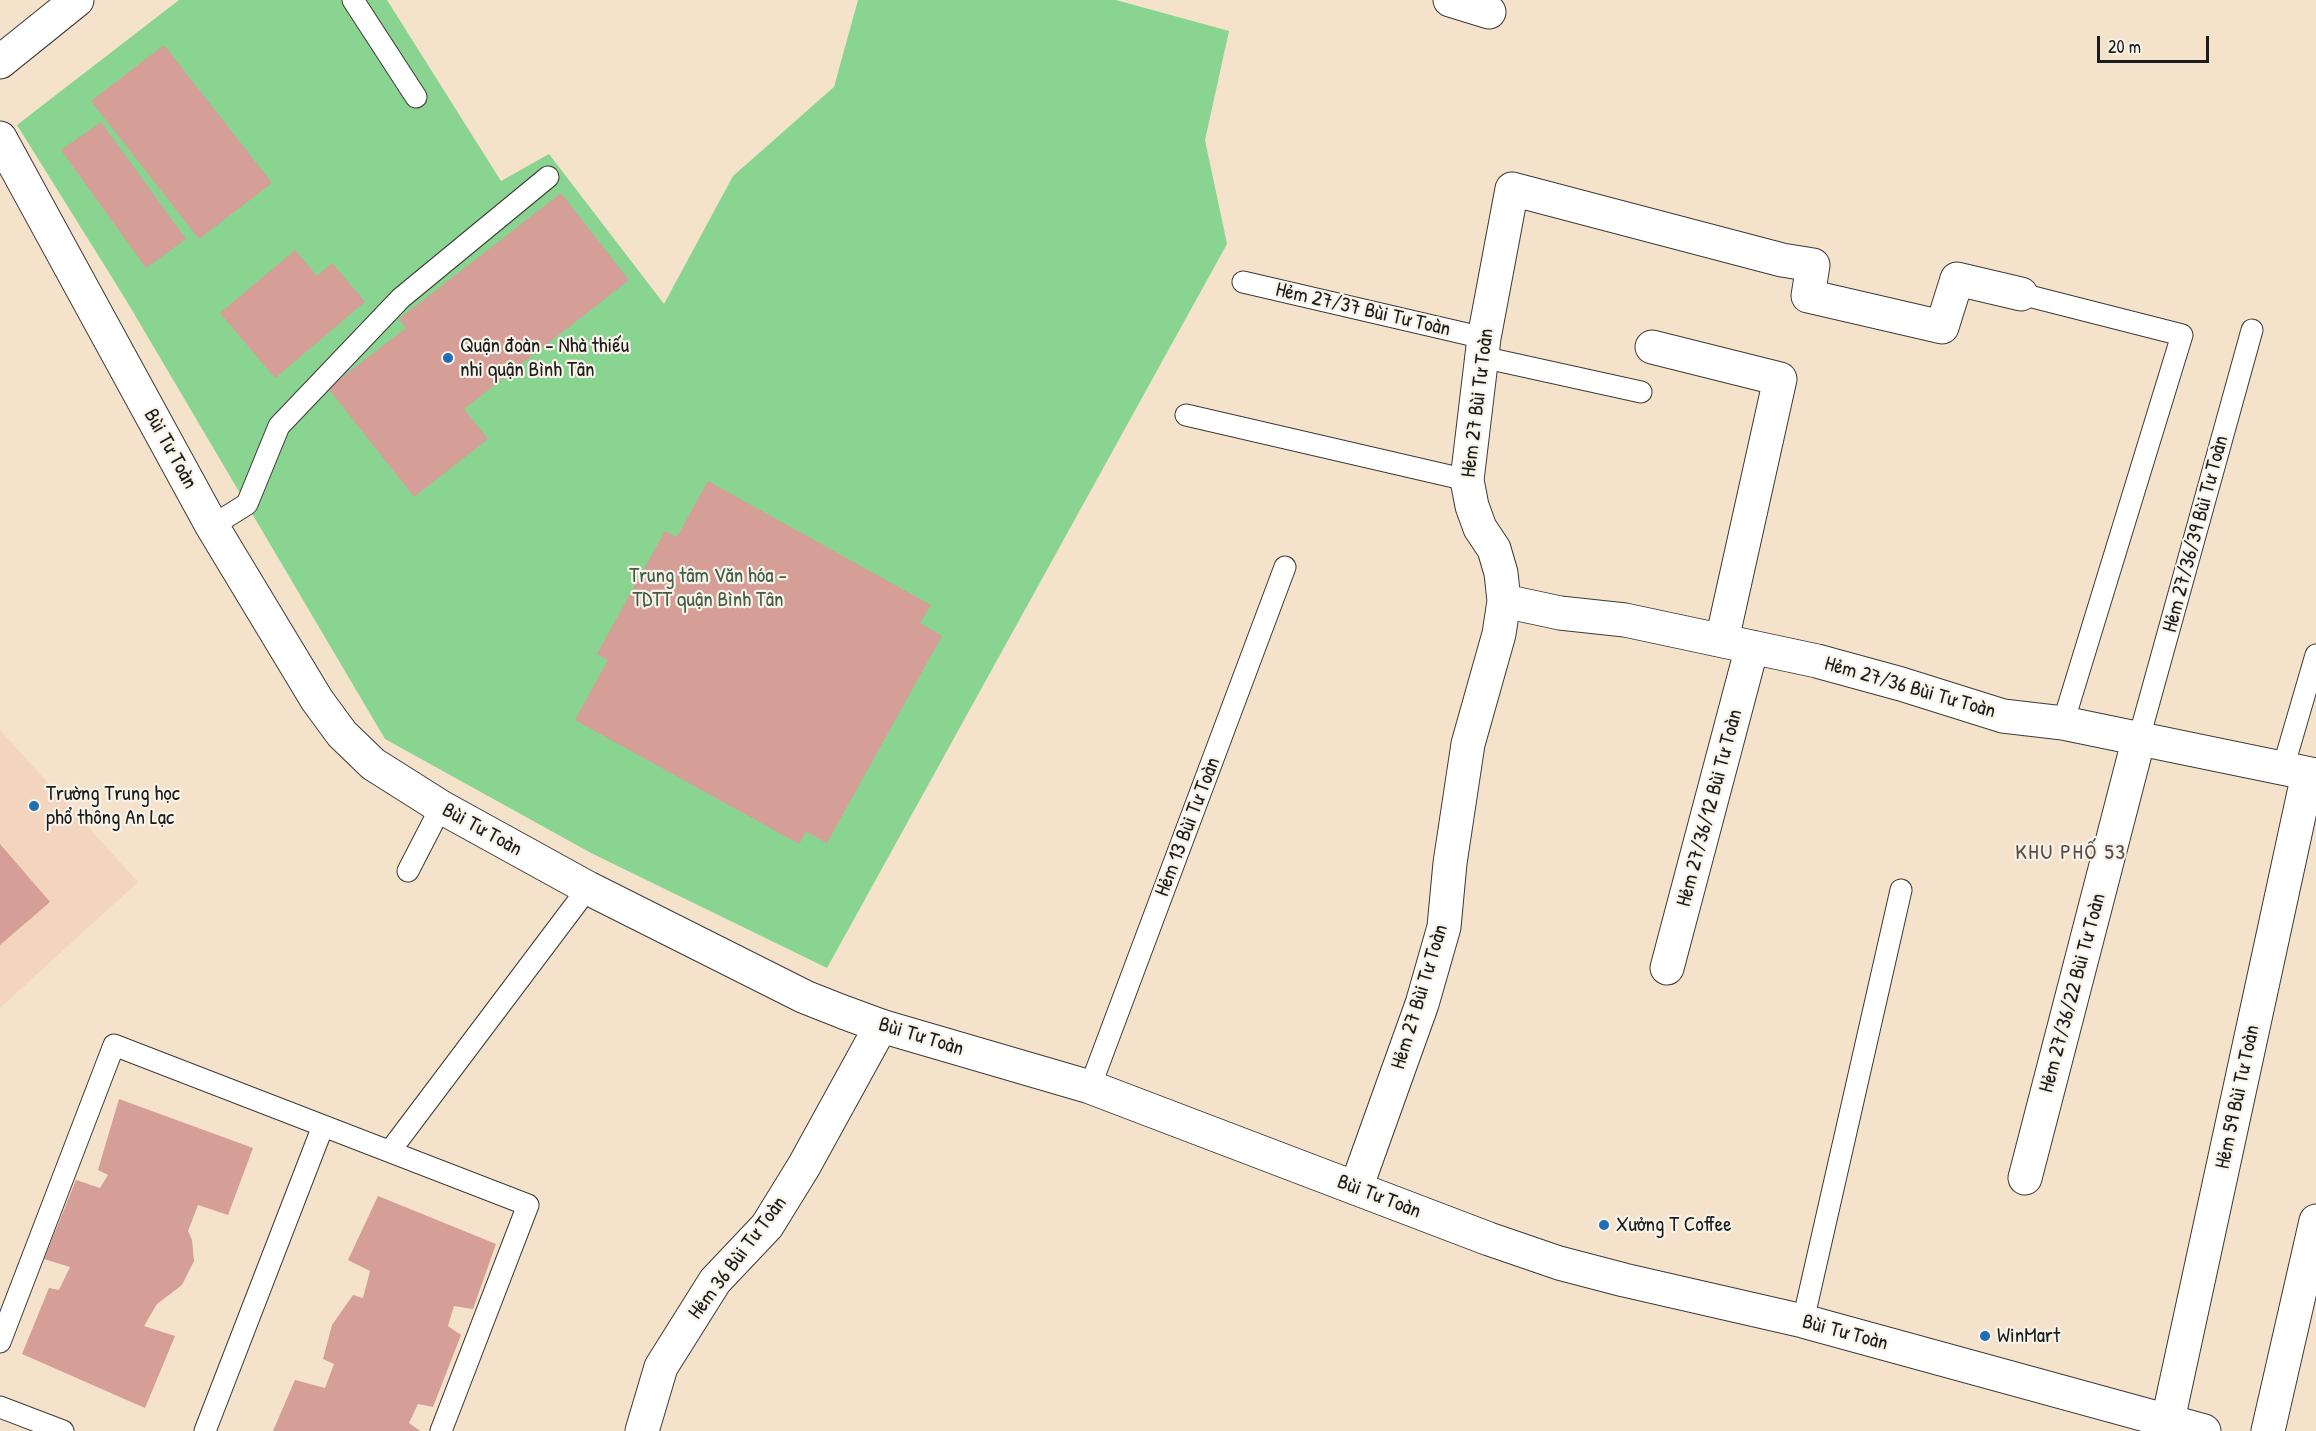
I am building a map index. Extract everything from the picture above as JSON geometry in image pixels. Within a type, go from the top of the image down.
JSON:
[{"type":"street","points":[[0,62],[77,0]]},
{"type":"street","points":[[1450,0],[1489,12]]},
{"type":"street","name":"Bùi Tư Toàn","points":[[0,138],[212,526],[317,700],[342,734],[373,764],[441,807],[588,888],[805,997],[881,1026],[1090,1087],[1489,1239],[1559,1263],[1803,1321],[2166,1426],[2204,1431]]},
{"type":"street","name":"Hẻm 27 Bùi Tư Toàn","points":[[1356,1188],[1422,1004],[1444,927],[1450,863],[1468,744],[1499,634],[1504,601],[1501,573],[1494,549],[1480,528],[1472,506],[1467,480],[1483,348],[1512,189],[1782,260],[1813,265],[1808,296],[1942,327],[1957,279],[2021,294]]},
{"type":"street","name":"Hẻm 27/36/12 Bùi Tư Toàn","points":[[1652,347],[1780,380],[1737,644],[1667,968]]},
{"type":"street","name":"Hẻm 27/36 Bùi Tư Toàn","points":[[1504,601],[1560,613],[1625,620],[1817,661],[2003,716],[2062,723],[2302,772]]},
{"type":"street","name":"Hẻm 27/36/22 Bùi Tư Toàn","points":[[2025,1178],[2139,738]]},
{"type":"street","name":"Hẻm 59 Bùi Tư Toàn","points":[[2166,1426],[2302,772]]},
{"type":"street","name":"Hẻm 36 Bùi Tư Toàn","points":[[642,1431],[661,1367],[715,1281],[767,1226],[804,1166],[881,1026]]},
{"type":"street","points":[[2268,1431],[2316,1221]]},
{"type":"lane","points":[[353,0],[416,97]]},
{"type":"lane","points":[[212,526],[247,504],[279,426],[393,306],[548,177]]},
{"type":"lane","name":"Hẻm 27/37 Bùi Tư Toàn","points":[[1243,282],[1641,392]]},
{"type":"lane","points":[[2021,294],[2182,335],[2062,723]]},
{"type":"lane","name":"Hẻm 27/36/39 Bùi Tư Toàn","points":[[2139,738],[2252,330]]},
{"type":"lane","points":[[1186,415],[1467,480]]},
{"type":"lane","name":"Hẻm 13 Bùi Tư Toàn","points":[[1090,1087],[1285,567]]},
{"type":"lane","points":[[2302,772],[2316,655]]},
{"type":"lane","points":[[408,871],[441,807]]},
{"type":"lane","points":[[390,1151],[588,888]]},
{"type":"lane","points":[[1803,1321],[1901,890]]},
{"type":"lane","points":[[0,1342],[114,1046],[528,1205],[441,1431]]},
{"type":"lane","points":[[205,1431],[323,1126]]},
{"type":"lane","points":[[0,1407],[63,1431]]},
{"type":"shaded area","name":"Trường Trung học phổ thông An Lạc","points":[[0,730],[138,882],[0,1008]]},
{"type":"green space","name":"Trung tâm Văn hóa - TDTT quận Bình Tân","points":[[179,0],[387,0],[501,181],[549,154],[664,304],[733,176],[834,87],[858,0],[1116,0],[1229,31],[1205,140],[1227,244],[827,968],[591,853],[385,739],[126,300],[17,125]]},
{"type":"building","points":[[164,45],[272,183],[199,239],[91,101]]},
{"type":"building","points":[[101,122],[186,239],[146,268],[61,150]]},
{"type":"building","name":"Quận đoàn - Nhà thiếu nhi quận Bình Tân","points":[[561,193],[629,280],[464,409],[488,439],[414,497],[328,388],[406,328],[399,319]]},
{"type":"building","points":[[295,250],[317,276],[332,263],[365,302],[275,378],[220,313]]},
{"type":"building","points":[[708,481],[931,605],[920,623],[942,636],[827,843],[806,832],[799,844],[575,720],[608,660],[597,654],[665,531],[677,537]]},
{"type":"building","points":[[0,844],[50,902],[0,945]]},
{"type":"building","points":[[119,1099],[253,1148],[228,1215],[198,1205],[188,1231],[192,1240],[194,1261],[182,1285],[157,1304],[144,1326],[175,1336],[145,1408],[22,1354],[49,1288],[59,1290],[70,1267],[44,1259],[76,1180],[100,1188],[108,1175],[98,1170]]},
{"type":"building","points":[[378,1196],[496,1244],[473,1309],[454,1306],[448,1326],[461,1335],[433,1407],[418,1404],[409,1423],[420,1431],[273,1431],[295,1380],[325,1388],[334,1364],[323,1359],[332,1325],[353,1295],[363,1298],[370,1271],[348,1260]]},
{"type":"place","name":"Quận đoàn - Nhà thiếu nhi quận Bình Tân","points":[[448,358]]},
{"type":"place","name":"Trường Trung học phổ thông An Lạc","points":[[34,806]]},
{"type":"place","name":"Xưởng T Coffee","points":[[1604,1225]]},
{"type":"place","name":"WinMart","points":[[1985,1336]]},
{"type":"district","name":"KHU PHỐ 53","points":[[2071,853]]}]
